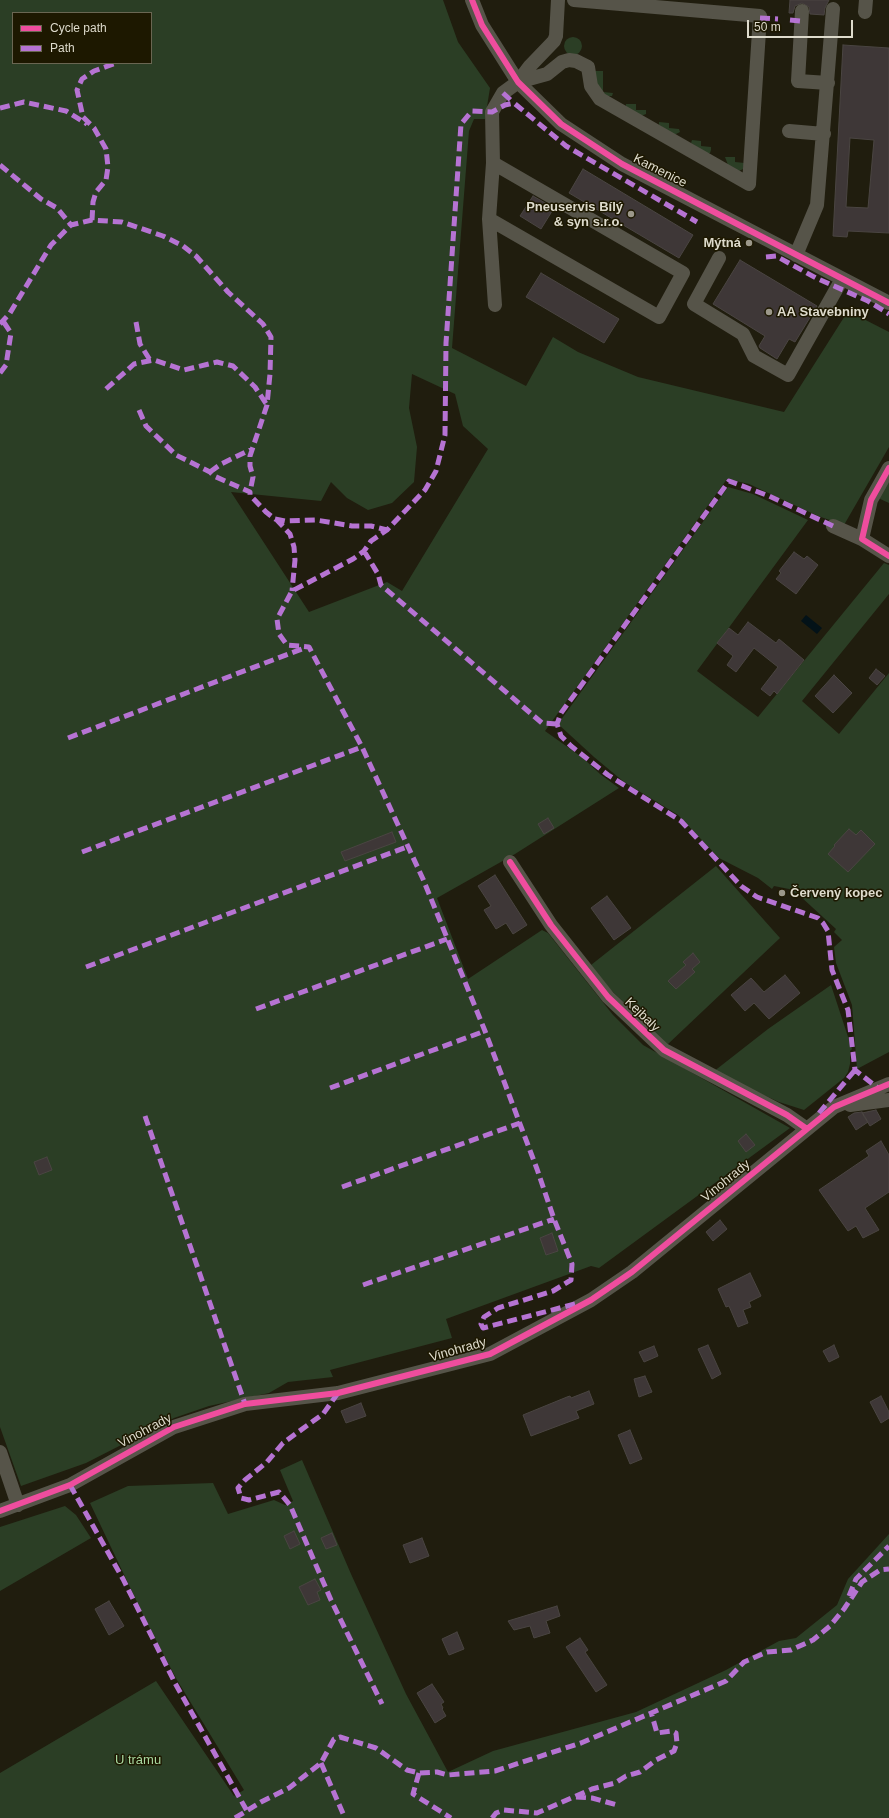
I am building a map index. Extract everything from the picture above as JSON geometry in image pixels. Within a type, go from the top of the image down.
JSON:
[{"type":"street","name":"Kamenice","points":[[472,0],[482,25],[518,82],[561,124],[622,164],[889,303]]},
{"type":"street","points":[[495,305],[490,218],[493,163],[492,112],[503,93],[518,82],[530,66],[554,41],[556,36],[558,0]]},
{"type":"street","points":[[518,82],[547,74],[562,62],[568,60],[576,61],[588,67],[591,86],[600,99],[749,184],[760,16],[574,0]]},
{"type":"street","points":[[796,255],[818,205],[834,9]]},
{"type":"street","points":[[802,11],[798,81],[828,83]]},
{"type":"street","points":[[789,131],[824,134]]},
{"type":"street","points":[[490,218],[660,317],[683,273],[493,163]]},
{"type":"street","points":[[719,258],[694,304],[743,334],[754,356],[788,375],[842,279]]},
{"type":"street","points":[[862,539],[871,500],[889,468]]},
{"type":"street","points":[[833,526],[862,539],[889,556]]},
{"type":"street","name":"Kejbaly","points":[[510,862],[551,925],[608,997],[652,1040],[664,1050],[787,1114],[807,1129]]},
{"type":"street","name":"Vinohrady","points":[[0,1511],[70,1485],[174,1427],[238,1406],[338,1393],[490,1354],[590,1300],[632,1272],[834,1107],[889,1084]]},
{"type":"street","points":[[834,1107],[889,1100]]},
{"type":"street","points":[[0,1452],[18,1505]]},
{"type":"green space","points":[[0,0],[443,0],[458,42],[490,88],[485,119],[474,119],[469,131],[452,348],[526,386],[553,337],[578,352],[638,377],[784,412],[848,311],[889,332],[889,447],[844,525],[818,516],[749,484],[727,479],[545,731],[583,758],[600,774],[619,788],[515,854],[437,898],[468,979],[542,930],[548,933],[613,1015],[643,1045],[790,1128],[599,1268],[591,1266],[446,1319],[452,1338],[330,1370],[333,1377],[288,1382],[269,1393],[209,1406],[174,1418],[86,1463],[21,1486],[0,1427]],"holes":[[[412,374],[455,394],[463,426],[488,449],[402,591],[387,582],[309,612],[231,492],[321,501],[331,482],[347,498],[368,510],[392,503],[414,482],[417,447],[409,408]]]},
{"type":"green space","points":[[569,37],[577,37],[582,42],[580,53],[577,55],[569,55],[564,50],[564,42]]},
{"type":"green space","points":[[594,71],[603,71],[603,92],[613,93],[612,96],[606,96],[596,84]]},
{"type":"green space","points":[[626,104],[636,104],[636,110],[646,110],[646,114],[641,116],[626,107]]},
{"type":"green space","points":[[659,122],[669,123],[669,128],[679,129],[680,132],[674,135],[659,125]]},
{"type":"green space","points":[[692,140],[701,141],[701,146],[711,147],[710,153],[706,153],[691,143]]},
{"type":"green space","points":[[725,157],[735,157],[735,162],[745,163],[743,169],[739,171],[728,165]]},
{"type":"green space","points":[[889,475],[889,503],[878,498]]},
{"type":"green space","points":[[728,487],[753,494],[808,520],[697,671],[758,717],[884,563],[889,565],[889,594],[802,701],[839,734],[889,673],[889,1052],[857,1069],[852,1005],[836,963],[834,947],[842,940],[834,932],[836,929],[800,896],[789,889],[774,886],[772,889],[758,878],[719,858],[678,815],[624,782],[558,724]]},
{"type":"green space","points":[[716,866],[780,938],[667,1045],[610,989],[591,965]]},
{"type":"green space","points":[[831,985],[852,1049],[850,1051],[850,1064],[848,1072],[844,1078],[804,1110],[779,1102],[713,1072],[768,1029]]},
{"type":"green space","name":"U trámu","points":[[302,1460],[351,1574],[406,1694],[448,1772],[493,1751],[636,1712],[726,1670],[779,1641],[796,1638],[837,1605],[848,1579],[889,1534],[889,1818],[0,1818],[0,1773],[156,1681],[234,1796],[244,1790],[177,1680],[147,1623],[90,1503],[128,1486],[213,1483],[228,1514],[274,1500],[285,1505],[293,1501],[280,1470]]},
{"type":"green space","points":[[65,1506],[76,1515],[91,1538],[0,1591],[0,1527]]},
{"type":"shaded area","points":[[806,615],[822,628],[817,634],[801,621]]},
{"type":"building","points":[[790,0],[829,0],[825,8],[824,15],[810,14],[809,7],[802,3],[795,6],[793,13],[789,13]]},
{"type":"building","points":[[843,45],[889,48],[889,233],[848,231],[847,237],[833,236]],"holes":[[[850,138],[874,140],[868,208],[846,207]]]},
{"type":"building","name":"Pneuservis Bílý & syn s.r.o.","points":[[583,169],[693,235],[679,258],[569,193]]},
{"type":"building","points":[[533,196],[554,208],[541,229],[520,216]]},
{"type":"building","points":[[740,260],[817,306],[795,342],[789,339],[777,359],[760,348],[759,346],[765,336],[713,304]]},
{"type":"building","points":[[541,273],[619,319],[604,343],[526,297]]},
{"type":"building","points":[[794,552],[804,559],[807,556],[818,565],[796,594],[776,579],[781,573],[779,571]]},
{"type":"building","points":[[748,622],[776,643],[779,639],[804,660],[777,694],[774,691],[770,696],[761,689],[778,667],[754,648],[736,672],[727,665],[733,656],[717,643],[729,628],[738,635]]},
{"type":"building","points":[[876,669],[885,676],[877,685],[869,678]]},
{"type":"building","points":[[834,675],[852,693],[833,713],[815,696]]},
{"type":"building","points":[[548,818],[554,828],[544,834],[538,824]]},
{"type":"building","points":[[849,829],[856,835],[861,830],[875,844],[848,872],[828,854]]},
{"type":"building","points":[[392,832],[396,842],[345,861],[341,852]]},
{"type":"building","points":[[495,875],[527,925],[513,934],[506,923],[496,929],[484,910],[491,906],[478,886]]},
{"type":"building","points":[[607,896],[631,928],[614,940],[591,908]]},
{"type":"building","points":[[693,953],[700,962],[692,969],[695,972],[676,989],[668,981],[686,965],[683,962]]},
{"type":"building","points":[[785,975],[800,993],[769,1019],[754,1003],[745,1011],[731,995],[751,978],[764,992]]},
{"type":"building","points":[[876,1110],[881,1119],[870,1126],[862,1113]]},
{"type":"building","points":[[862,1112],[868,1122],[856,1130],[848,1117],[854,1113]]},
{"type":"building","points":[[746,1134],[755,1145],[746,1152],[738,1141]]},
{"type":"building","points":[[881,1141],[889,1155],[889,1192],[865,1208],[879,1230],[863,1238],[856,1226],[848,1231],[819,1190],[869,1156],[866,1151]]},
{"type":"building","points":[[47,1157],[52,1170],[39,1175],[34,1162]]},
{"type":"building","points":[[720,1220],[727,1229],[713,1241],[706,1232]]},
{"type":"building","points":[[552,1233],[558,1251],[546,1255],[540,1238]]},
{"type":"building","points":[[750,1273],[761,1296],[749,1302],[751,1307],[743,1310],[748,1323],[738,1327],[729,1306],[726,1307],[718,1289]]},
{"type":"building","points":[[708,1345],[721,1374],[712,1379],[698,1349]]},
{"type":"building","points":[[834,1345],[839,1357],[829,1362],[823,1351]]},
{"type":"building","points":[[654,1346],[658,1356],[644,1362],[639,1352]]},
{"type":"building","points":[[645,1376],[652,1392],[639,1397],[634,1379]]},
{"type":"building","points":[[589,1391],[594,1404],[576,1411],[579,1418],[531,1436],[523,1415],[567,1397],[570,1396],[571,1398]]},
{"type":"building","points":[[881,1396],[889,1412],[889,1418],[881,1423],[870,1402]]},
{"type":"building","points":[[361,1403],[366,1416],[346,1423],[341,1411]]},
{"type":"building","points":[[630,1430],[642,1459],[630,1464],[618,1435]]},
{"type":"building","points":[[294,1531],[300,1544],[290,1549],[284,1536]]},
{"type":"building","points":[[332,1533],[337,1545],[326,1549],[321,1538]]},
{"type":"building","points":[[422,1538],[429,1556],[410,1563],[403,1545]]},
{"type":"building","points":[[315,1579],[321,1590],[317,1592],[320,1600],[308,1605],[299,1587]]},
{"type":"building","points":[[109,1601],[124,1626],[109,1635],[95,1609]]},
{"type":"building","points":[[557,1606],[560,1616],[546,1621],[550,1633],[534,1638],[530,1626],[514,1630],[508,1621]]},
{"type":"building","points":[[457,1632],[464,1649],[449,1655],[442,1639]]},
{"type":"building","points":[[580,1638],[588,1650],[585,1652],[607,1685],[596,1692],[566,1647]]},
{"type":"building","points":[[432,1684],[444,1702],[441,1704],[446,1716],[435,1723],[417,1693]]},
{"type":"marked path","points":[[760,18],[778,19]]},
{"type":"marked path","points":[[790,20],[801,21]]},
{"type":"marked path","points":[[92,220],[93,202],[96,192],[106,180],[108,167],[106,149],[94,128],[83,117],[77,90],[82,79],[94,71],[113,64]]},
{"type":"marked path","points":[[503,93],[514,103]]},
{"type":"marked path","points":[[0,108],[24,102],[66,111],[87,124]]},
{"type":"marked path","points":[[575,1304],[483,1328],[481,1324],[484,1317],[498,1308],[553,1291],[571,1280],[572,1264],[485,1031],[423,879],[362,747],[309,647],[287,645],[279,634],[277,619],[292,591],[353,559],[364,551],[371,541],[387,530],[425,490],[436,471],[445,435],[446,343],[461,124],[472,111],[492,112],[505,105],[514,103],[566,146],[697,222]]},
{"type":"marked path","points":[[0,165],[41,199],[57,208],[71,225]]},
{"type":"marked path","points":[[0,324],[10,313],[51,245],[71,225],[92,220],[122,222],[163,236],[183,246],[196,256],[228,292],[263,324],[271,337],[267,405],[250,456],[250,466],[253,477],[250,492]]},
{"type":"marked path","points":[[766,257],[776,256],[816,278],[868,301],[889,314]]},
{"type":"marked path","points":[[0,373],[6,365],[11,333],[3,321]]},
{"type":"marked path","points":[[136,322],[140,344],[150,360]]},
{"type":"marked path","points":[[106,389],[134,364],[154,360],[184,370],[217,362],[233,366],[255,387],[267,405]]},
{"type":"marked path","points":[[139,410],[146,426],[176,455],[210,472],[214,476],[250,492],[250,495],[275,519],[285,521],[316,520],[352,526],[371,526],[387,530]]},
{"type":"marked path","points":[[210,472],[221,464],[252,449]]},
{"type":"marked path","points":[[833,526],[769,496],[729,481],[561,713],[557,724],[561,736],[571,746],[608,775],[681,821],[741,886],[757,897],[818,918],[823,923],[828,931],[832,970],[848,1010],[855,1070],[878,1088]]},
{"type":"marked path","points":[[276,519],[290,534],[294,547],[295,560],[292,591]]},
{"type":"marked path","points":[[364,551],[378,574],[381,585],[542,723],[557,724]]},
{"type":"marked path","points":[[68,738],[307,647]]},
{"type":"marked path","points":[[82,852],[362,747]]},
{"type":"marked path","points":[[86,967],[407,847]]},
{"type":"marked path","points":[[256,1009],[447,939]]},
{"type":"marked path","points":[[330,1088],[485,1031]]},
{"type":"marked path","points":[[819,1113],[855,1070]]},
{"type":"marked path","points":[[145,1116],[245,1404]]},
{"type":"marked path","points":[[342,1187],[520,1123]]},
{"type":"marked path","points":[[363,1285],[554,1219]]},
{"type":"marked path","points":[[338,1393],[323,1414],[283,1443],[267,1462],[245,1480],[238,1488],[241,1498],[249,1500],[279,1492],[290,1505],[331,1600],[382,1704]]},
{"type":"marked path","points":[[70,1485],[123,1579],[175,1683],[247,1811]]},
{"type":"marked path","points":[[849,1596],[856,1579],[889,1546]]},
{"type":"marked path","points":[[235,1818],[261,1802],[289,1788],[321,1763],[334,1739],[340,1737],[376,1748],[407,1770],[419,1773],[437,1772],[448,1775],[495,1771],[581,1743],[726,1681],[744,1662],[767,1652],[791,1650],[813,1640],[830,1626],[844,1609],[862,1582],[880,1570],[889,1569]]},
{"type":"marked path","points":[[492,1818],[496,1813],[504,1810],[537,1813],[592,1789],[615,1783],[626,1776],[640,1772],[656,1760],[674,1751],[677,1743],[676,1733],[672,1731],[657,1733],[651,1712]]},
{"type":"marked path","points":[[321,1763],[345,1818]]},
{"type":"marked path","points":[[419,1773],[413,1794],[451,1818]]},
{"type":"marked path","points":[[576,1797],[592,1798],[617,1805]]},
{"type":"cycle path","points":[[472,0],[482,25],[518,82],[561,124],[622,164],[889,303]]},
{"type":"cycle path","points":[[889,468],[871,500],[862,539],[889,556]]},
{"type":"cycle path","points":[[510,862],[551,925],[608,997],[664,1050],[787,1115],[807,1129]]},
{"type":"cycle path","points":[[0,1511],[70,1485],[174,1427],[245,1404],[338,1393],[490,1354],[591,1300],[632,1272],[834,1107],[889,1084]]},
{"type":"place","name":"Pneuservis Bílý & syn s.r.o.","points":[[631,214]]},
{"type":"place","name":"Mýtná","points":[[749,243]]},
{"type":"place","name":"AA Stavebniny","points":[[769,312]]},
{"type":"place","name":"Červený kopec","points":[[782,893]]}]
